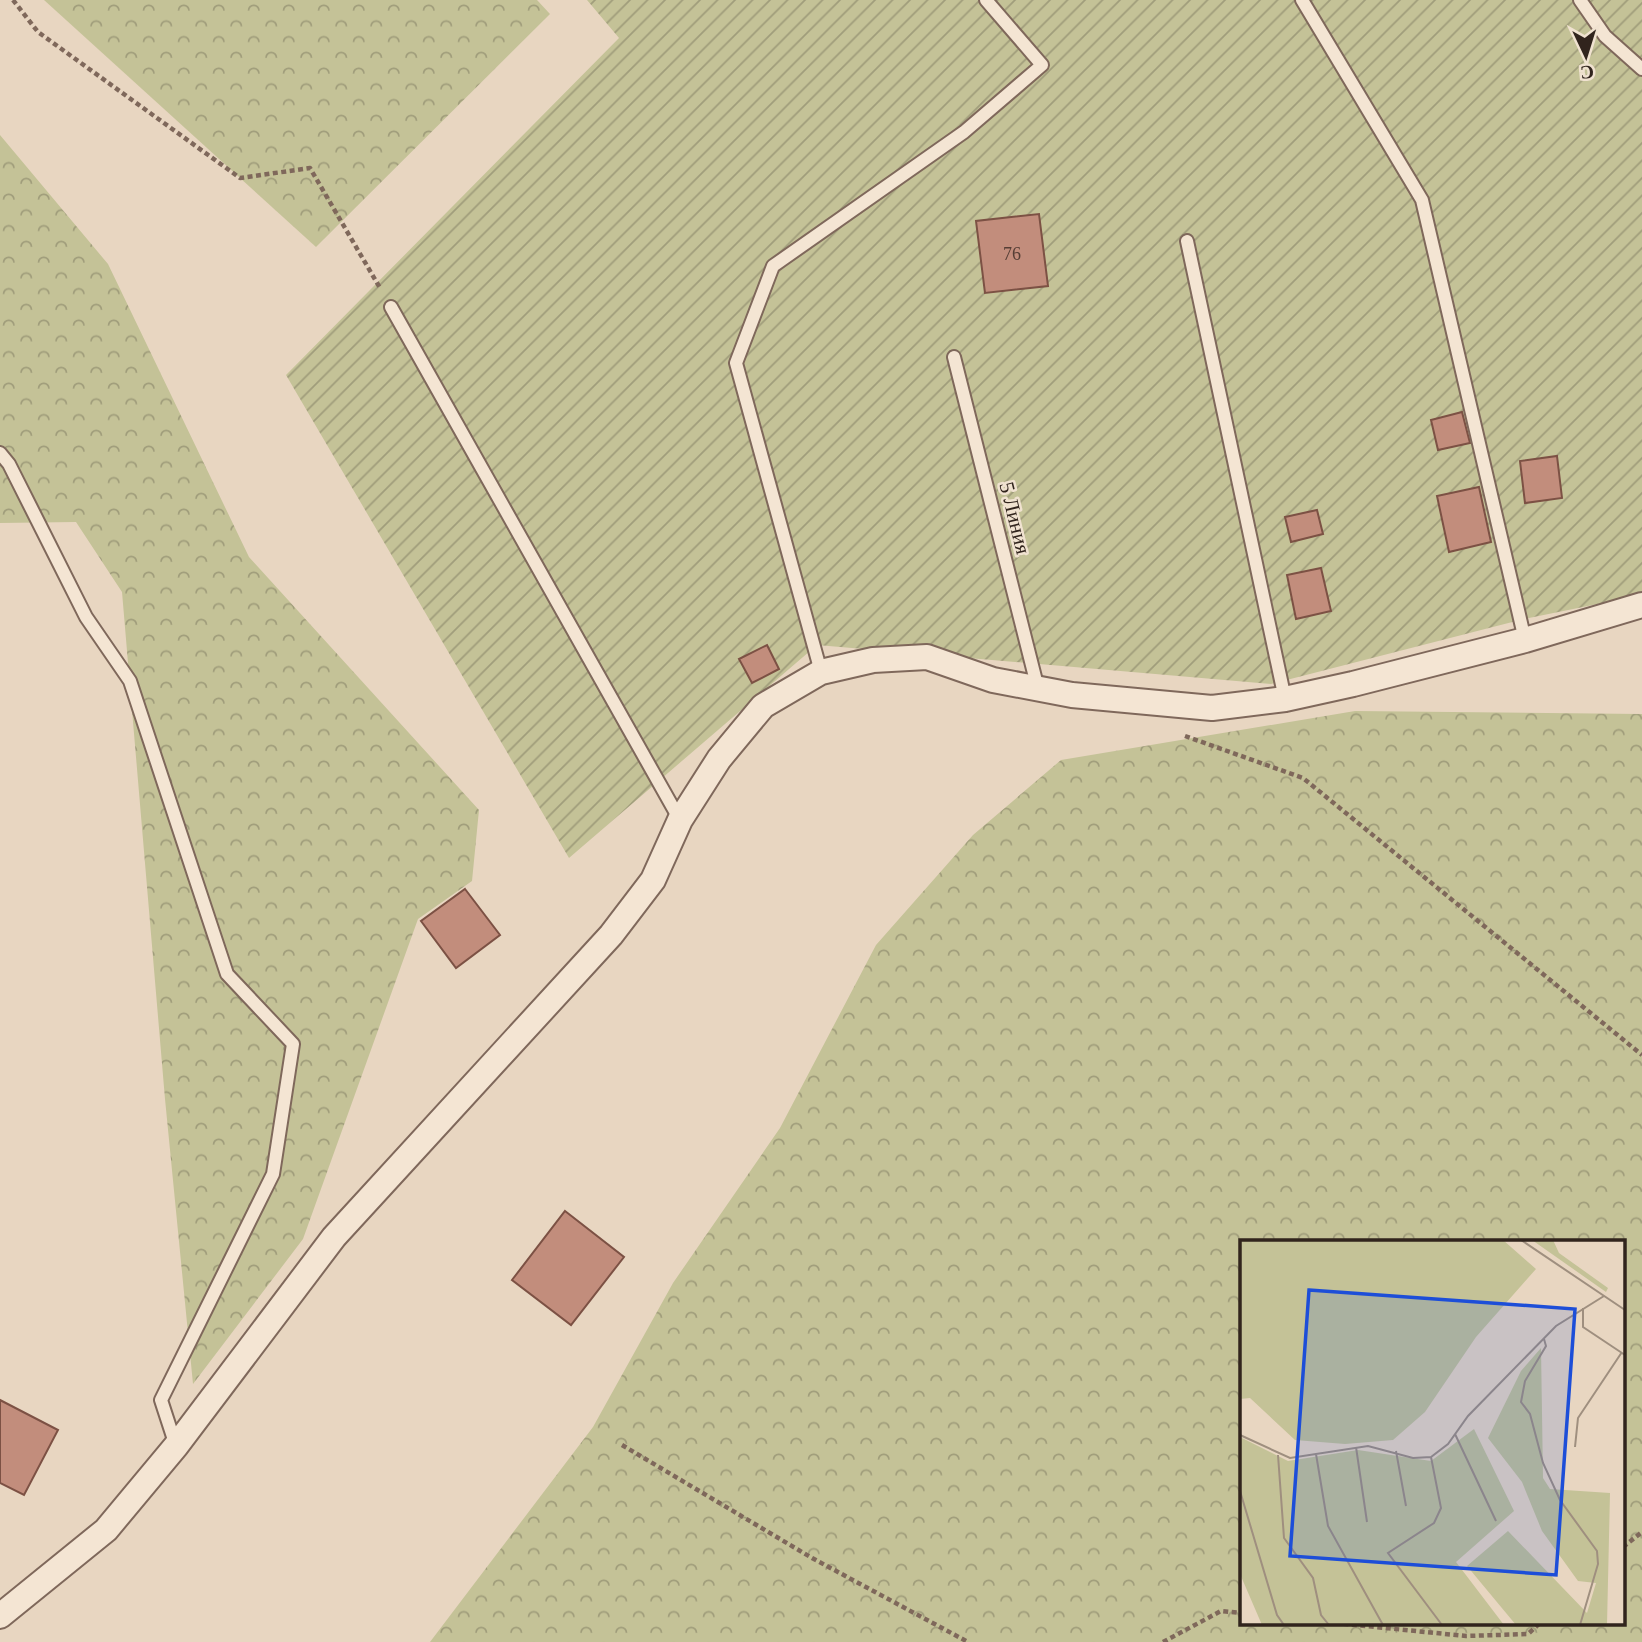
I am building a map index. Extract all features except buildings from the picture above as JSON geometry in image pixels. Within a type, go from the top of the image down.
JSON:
[{"type":"street","points":[[0,1616],[107,1530],[176,1446],[334,1237],[611,935],[653,880],[680,820],[719,759],[763,706],[821,672],[873,660],[927,657],[993,680],[1038,689],[1072,695],[1212,708],[1285,699],[1353,684],[1525,640],[1642,605]]},
{"type":"lane","points":[[821,672],[736,363],[773,266],[964,132],[1042,65],[986,0]]},
{"type":"lane","points":[[1302,0],[1422,200],[1525,640]]},
{"type":"lane","points":[[1580,0],[1605,36],[1642,69]]},
{"type":"lane","points":[[1187,242],[1285,699]]},
{"type":"lane","points":[[391,307],[680,820]]},
{"type":"lane","name":"5 Линия","points":[[954,357],[1038,689]]},
{"type":"lane","points":[[0,453],[9,464],[86,617],[130,681],[227,974],[293,1044],[273,1174],[161,1400],[176,1446]]},
{"type":"path","points":[[13,0],[38,32],[240,178],[310,168],[391,307]]},
{"type":"path","points":[[1175,732],[1303,778],[1642,1055]]},
{"type":"path","points":[[622,1445],[812,1558],[968,1642]]},
{"type":"path","points":[[1624,1546],[1642,1532]]},
{"type":"path","points":[[1163,1642],[1221,1611],[1240,1613]]},
{"type":"path","points":[[1345,1624],[1466,1636],[1528,1634],[1539,1624]]},
{"type":"green space","points":[[44,0],[537,0],[550,14],[316,247]]},
{"type":"green space","points":[[587,0],[1642,0],[1642,595],[1524,619],[1271,684],[817,645],[569,858],[286,375],[619,38]]},
{"type":"green space","points":[[0,135],[108,264],[249,557],[479,810],[472,881],[418,919],[303,1239],[193,1384],[165,1099],[122,592],[76,522],[0,523]]},
{"type":"green space","points":[[1355,711],[1642,714],[1642,1642],[430,1642],[593,1427],[673,1283],[780,1128],[876,945],[973,835],[1061,760]]}]
